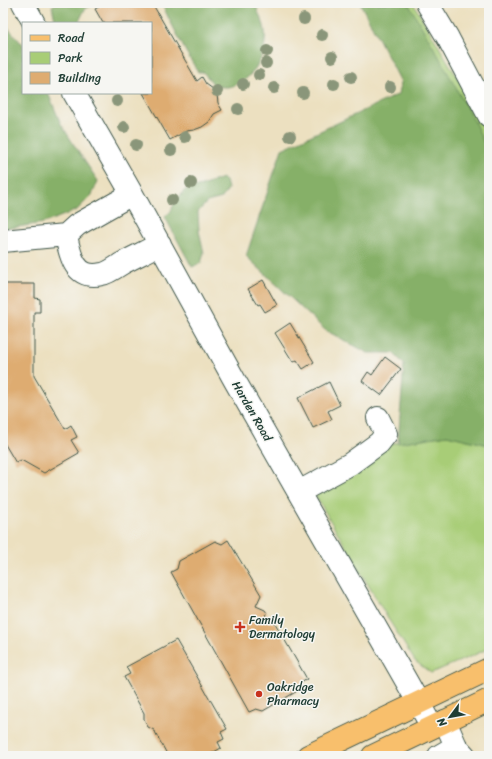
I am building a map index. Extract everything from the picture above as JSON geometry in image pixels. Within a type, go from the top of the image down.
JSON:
[{"type":"main road","points":[[308,756],[489,669]]},
{"type":"main road","points":[[373,756],[489,700]]},
{"type":"street","points":[[23,3],[33,22]]},
{"type":"street","points":[[428,3],[486,111]]},
{"type":"street","points":[[486,111],[489,82]]},
{"type":"street","name":"Harden Road","points":[[75,94],[160,244],[231,374],[419,703],[438,724],[458,754]]},
{"type":"street","points":[[3,241],[66,235],[77,225],[132,194]]},
{"type":"street","points":[[66,235],[68,249],[73,262],[80,271],[88,275],[103,274],[160,244]]},
{"type":"street","points":[[299,492],[350,464],[379,442],[386,434],[378,418]]},
{"type":"street","points":[[458,754],[476,756]]},
{"type":"green space","points":[[58,3],[97,3],[85,9],[78,22],[59,22],[55,20],[52,6]]},
{"type":"green space","points":[[161,3],[260,3],[257,9],[264,26],[265,45],[258,64],[245,79],[237,84],[228,87],[215,86],[203,72],[198,72]]},
{"type":"green space","points":[[360,3],[408,3],[475,123],[489,154],[489,445],[447,435],[398,443],[404,364],[393,353],[368,353],[325,330],[246,256],[282,149],[399,94],[401,82]]},
{"type":"green space","points":[[383,3],[413,3],[489,131],[489,191]]},
{"type":"green space","points":[[3,22],[22,44],[22,94],[48,94],[61,124],[98,181],[92,195],[77,210],[44,223],[3,229]]},
{"type":"green space","points":[[222,178],[226,181],[228,189],[222,198],[207,202],[198,212],[199,231],[204,253],[201,263],[192,267],[165,217],[171,211],[174,204],[185,190],[202,186]]},
{"type":"green space","points":[[447,435],[489,445],[489,648],[431,673],[415,661],[387,617],[314,493],[388,444]]},
{"type":"building","points":[[106,3],[152,3],[197,81],[202,77],[206,84],[213,89],[217,95],[218,103],[222,110],[214,114],[209,122],[202,127],[186,131],[170,140],[144,94],[152,94],[152,22],[102,22],[95,9]]},
{"type":"building","points":[[263,280],[277,305],[265,312],[260,304],[258,305],[248,289]]},
{"type":"building","points":[[3,284],[35,284],[35,298],[40,299],[40,312],[34,312],[34,376],[65,429],[71,425],[77,437],[71,440],[79,453],[44,473],[21,460],[16,463],[3,441]]},
{"type":"building","points":[[290,323],[314,362],[303,369],[297,360],[293,362],[275,333]]},
{"type":"building","points":[[385,357],[401,369],[381,395],[362,381],[368,372],[372,375]]},
{"type":"building","points":[[329,382],[340,405],[328,411],[332,419],[313,428],[298,398]]},
{"type":"building","points":[[228,540],[261,595],[256,606],[265,610],[267,613],[265,621],[275,623],[307,679],[301,683],[299,690],[263,711],[256,709],[249,712],[171,572],[177,569],[179,561],[215,541],[222,544]]},
{"type":"building","points":[[176,640],[227,729],[221,732],[224,739],[218,742],[221,748],[207,756],[168,756],[154,730],[148,727],[144,719],[144,713],[124,677],[130,674],[126,667]]},
{"type":"place","name":"Family Dermatology","points":[[240,627]]},
{"type":"place","name":"Oakridge Pharmacy","points":[[259,694]]}]
